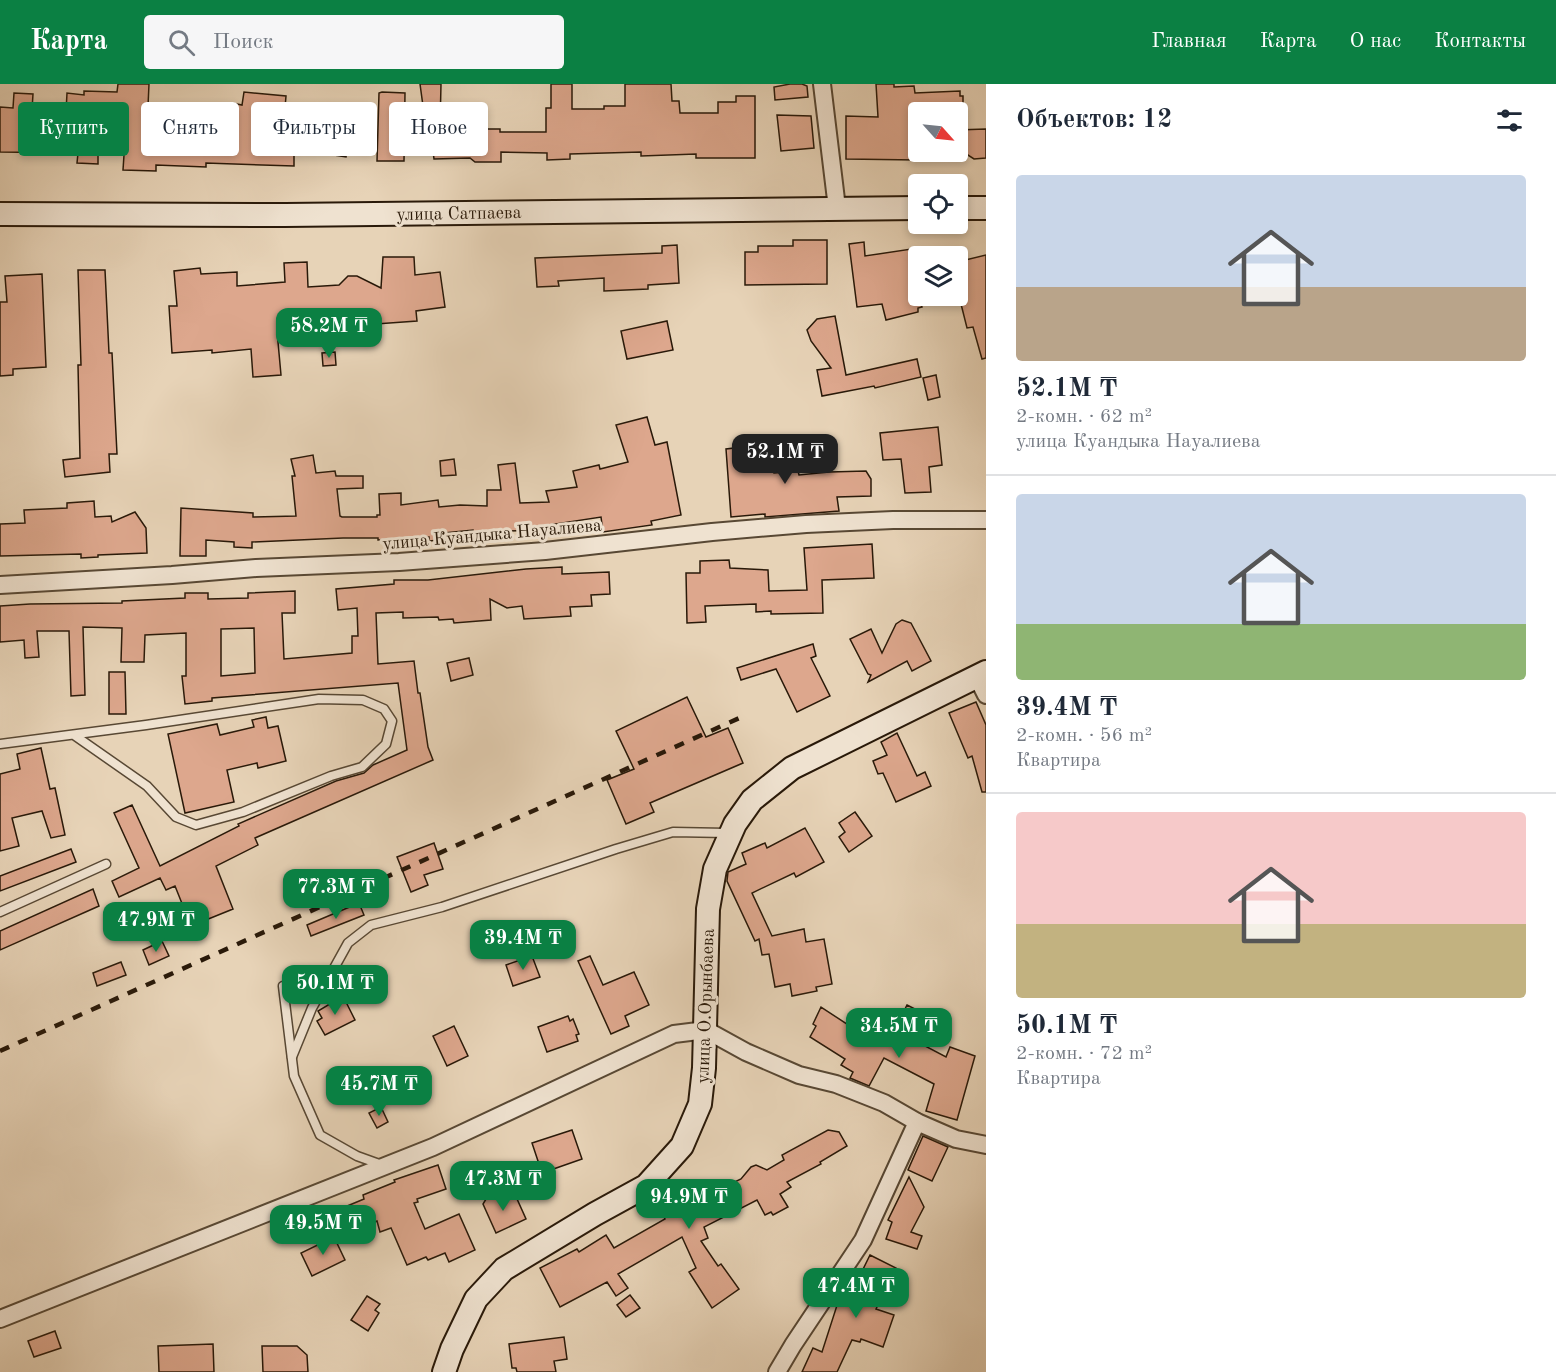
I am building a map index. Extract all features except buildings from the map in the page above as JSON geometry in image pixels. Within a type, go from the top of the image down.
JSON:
[{"type":"street","points":[[822,84],[837,208]]},
{"type":"street","name":"улица Сатпаева","points":[[0,214],[285,215],[908,208]]},
{"type":"street","points":[[968,208],[986,208]]},
{"type":"street","name":"улица Куандыка Науалиева","points":[[0,585],[523,553],[806,524],[893,520],[986,520]]},
{"type":"street","name":"улица О.Орынбаева","points":[[444,1372],[452,1348],[476,1299],[504,1269],[646,1186],[682,1146],[700,1104],[706,1030],[708,909],[715,869],[730,833],[752,800],[792,768],[983,681]]},
{"type":"street","points":[[0,1319],[433,1147],[674,1034],[706,1030],[746,1052],[799,1075],[836,1084],[874,1099],[917,1122],[956,1139],[986,1144]]},
{"type":"street","points":[[777,1372],[863,1240],[917,1122]]},
{"type":"lane","points":[[0,744],[319,699],[363,700],[384,709],[392,721],[387,744],[362,767],[331,776],[243,812],[196,825],[177,817],[147,786],[74,735]]},
{"type":"lane","points":[[292,1058],[312,1008],[348,943],[371,925],[442,907],[673,832],[730,833]]},
{"type":"lane","points":[[0,912],[106,864]]},
{"type":"lane","points":[[283,986],[294,1076],[320,1135],[357,1156],[386,1166]]},
{"type":"railway","points":[[0,1051],[746,715]]}]
